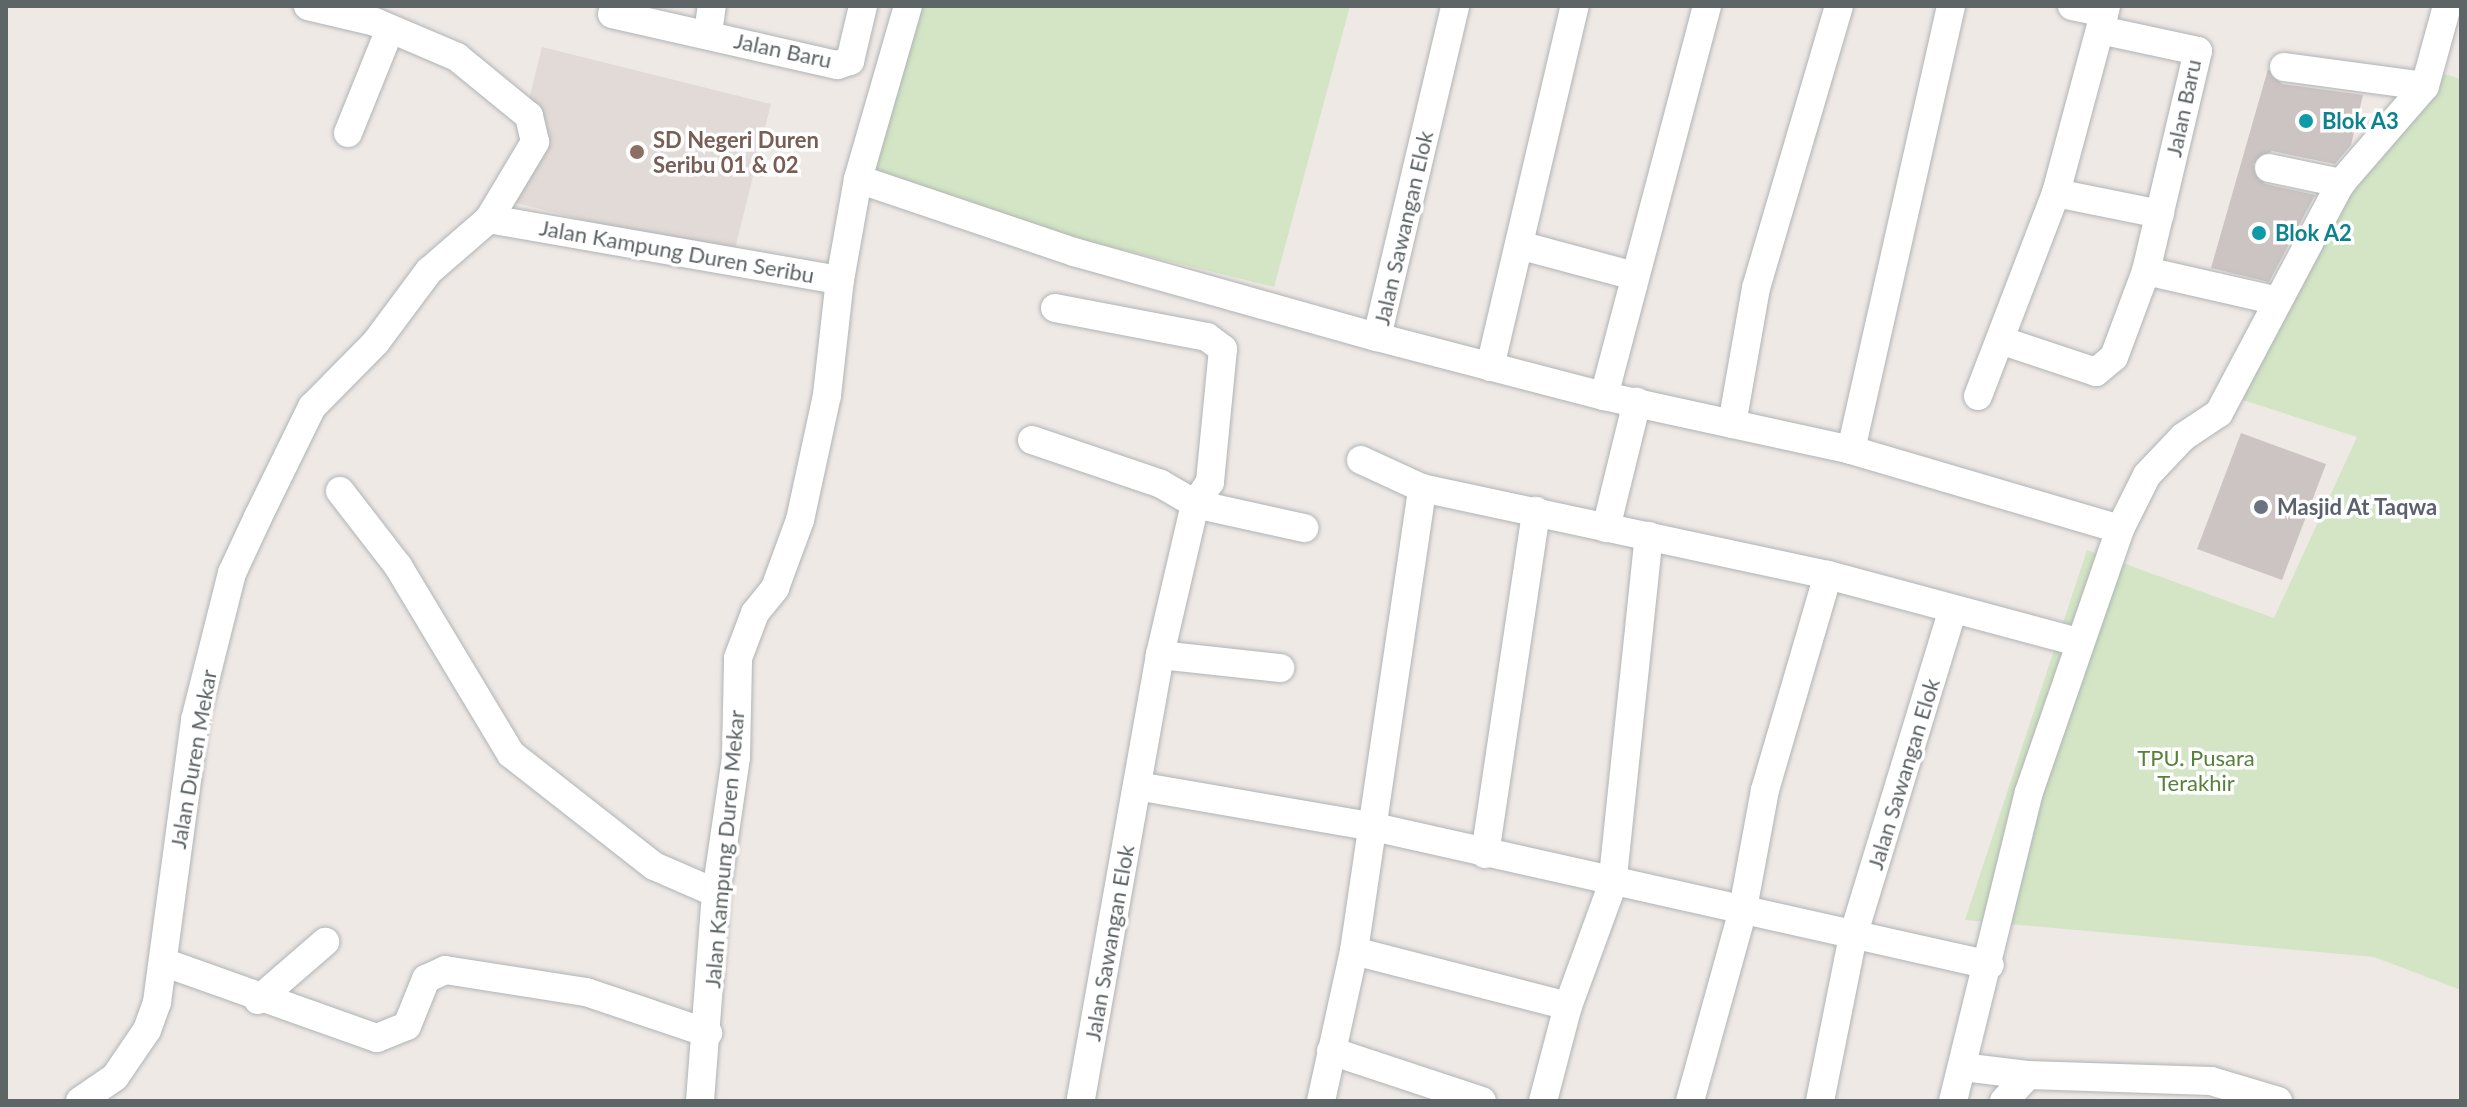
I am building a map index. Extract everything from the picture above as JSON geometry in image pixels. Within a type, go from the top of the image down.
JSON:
[{"type":"street","name":"Jalan Baru","points":[[612,14],[710,20],[837,65],[850,61],[863,6]]},
{"type":"street","name":"Jalan Kampung Duren Seribu","points":[[489,219],[840,280],[858,179],[908,6]]},
{"type":"street","name":"Jalan Sawangan Elok","points":[[1455,6],[1377,337],[1604,396],[1851,450],[2120,529]]},
{"type":"street","points":[[1490,367],[1575,6]]},
{"type":"street","points":[[1604,396],[1707,6]]},
{"type":"street","points":[[1732,424],[1756,288],[1839,6]]},
{"type":"street","points":[[1851,450],[1951,6]]},
{"type":"street","name":"Jalan Baru","points":[[2003,341],[2096,372],[2114,357],[2146,271],[2198,51],[2072,6]]},
{"type":"street","points":[[1953,1101],[1990,965],[2029,792],[2078,642],[2120,529],[2147,475],[2183,437],[2219,413],[2341,183],[2425,86],[2447,6]]},
{"type":"street","points":[[322,8],[390,29],[478,69],[529,116],[535,142],[489,219]]},
{"type":"street","points":[[1978,396],[2003,341],[2056,193],[2103,16]]},
{"type":"street","points":[[348,133],[390,29]]},
{"type":"street","points":[[2284,67],[2425,86]]},
{"type":"street","points":[[2269,168],[2341,183]]},
{"type":"street","points":[[858,179],[1074,252],[1377,337]]},
{"type":"street","points":[[2056,193],[2160,214]]},
{"type":"street","name":"Jalan Duren Mekar","points":[[80,1101],[115,1077],[147,1030],[163,962],[195,720],[232,573],[312,407],[376,342],[429,271],[489,219]]},
{"type":"street","points":[[1519,245],[1635,276]]},
{"type":"street","points":[[2146,271],[2278,301]]},
{"type":"street","name":"Jalan Kampung Duren Mekar","points":[[700,1101],[708,1033],[716,893],[736,757],[741,640],[775,588],[800,520],[827,395],[840,280]]},
{"type":"street","name":"Jalan Sawangan Elok","points":[[1055,308],[1207,337],[1223,349],[1210,482],[1195,504],[1160,655],[1081,1099]]},
{"type":"street","points":[[1606,528],[1637,402]]},
{"type":"street","points":[[1032,440],[1161,484],[1195,504],[1304,528]]},
{"type":"street","points":[[1361,460],[1422,488],[1828,575],[1952,612],[2078,642]]},
{"type":"street","points":[[1321,1101],[1354,951],[1422,488]]},
{"type":"street","points":[[340,491],[398,566],[511,754],[654,866],[716,893]]},
{"type":"street","points":[[1485,854],[1536,511]]},
{"type":"street","points":[[1543,1101],[1568,1006],[1612,886],[1649,536]]},
{"type":"street","points":[[1690,1101],[1742,914],[1765,790],[1828,575]]},
{"type":"street","name":"Jalan Sawangan Elok","points":[[1820,1101],[1853,936],[1952,612]]},
{"type":"street","points":[[1160,655],[1280,668]]},
{"type":"street","points":[[1137,786],[1374,827],[1612,886],[1990,965]]},
{"type":"street","points":[[258,1000],[325,942]]},
{"type":"street","points":[[1354,951],[1568,1006]]},
{"type":"street","points":[[163,962],[258,1000],[377,1038],[407,1026],[426,979],[445,970],[586,992],[708,1033]]},
{"type":"street","points":[[1331,1051],[1482,1101]]},
{"type":"street","points":[[1963,1067],[2028,1075],[2211,1081],[2278,1101]]},
{"type":"street","points":[[2004,1101],[2028,1075]]},
{"type":"shaded area","name":"SD Negeri Duren Seribu 01 & 02","points":[[542,47],[771,104],[733,257],[504,200]]},
{"type":"green space","points":[[900,6],[1350,6],[1274,287],[1058,234],[860,166]]},
{"type":"green space","name":"TPU. Pusara Terakhir","points":[[2420,66],[2461,79],[2461,990],[2374,957],[1965,920],[2087,550],[2274,618],[2357,437],[2237,398]]},
{"type":"building","points":[[2268,69],[2282,84],[2363,95],[2351,145],[2335,164],[2272,151],[2253,164],[2265,184],[2315,195],[2269,282],[2211,268]]},
{"type":"building","name":"Masjid At Taqwa","points":[[2241,433],[2326,464],[2282,580],[2197,549]]},
{"type":"place","name":"Blok A3","points":[[2306,121]]},
{"type":"place","name":"SD Negeri Duren Seribu 01 & 02","points":[[637,152]]},
{"type":"place","name":"Blok A2","points":[[2259,233]]},
{"type":"place","name":"Masjid At Taqwa","points":[[2261,507]]}]
